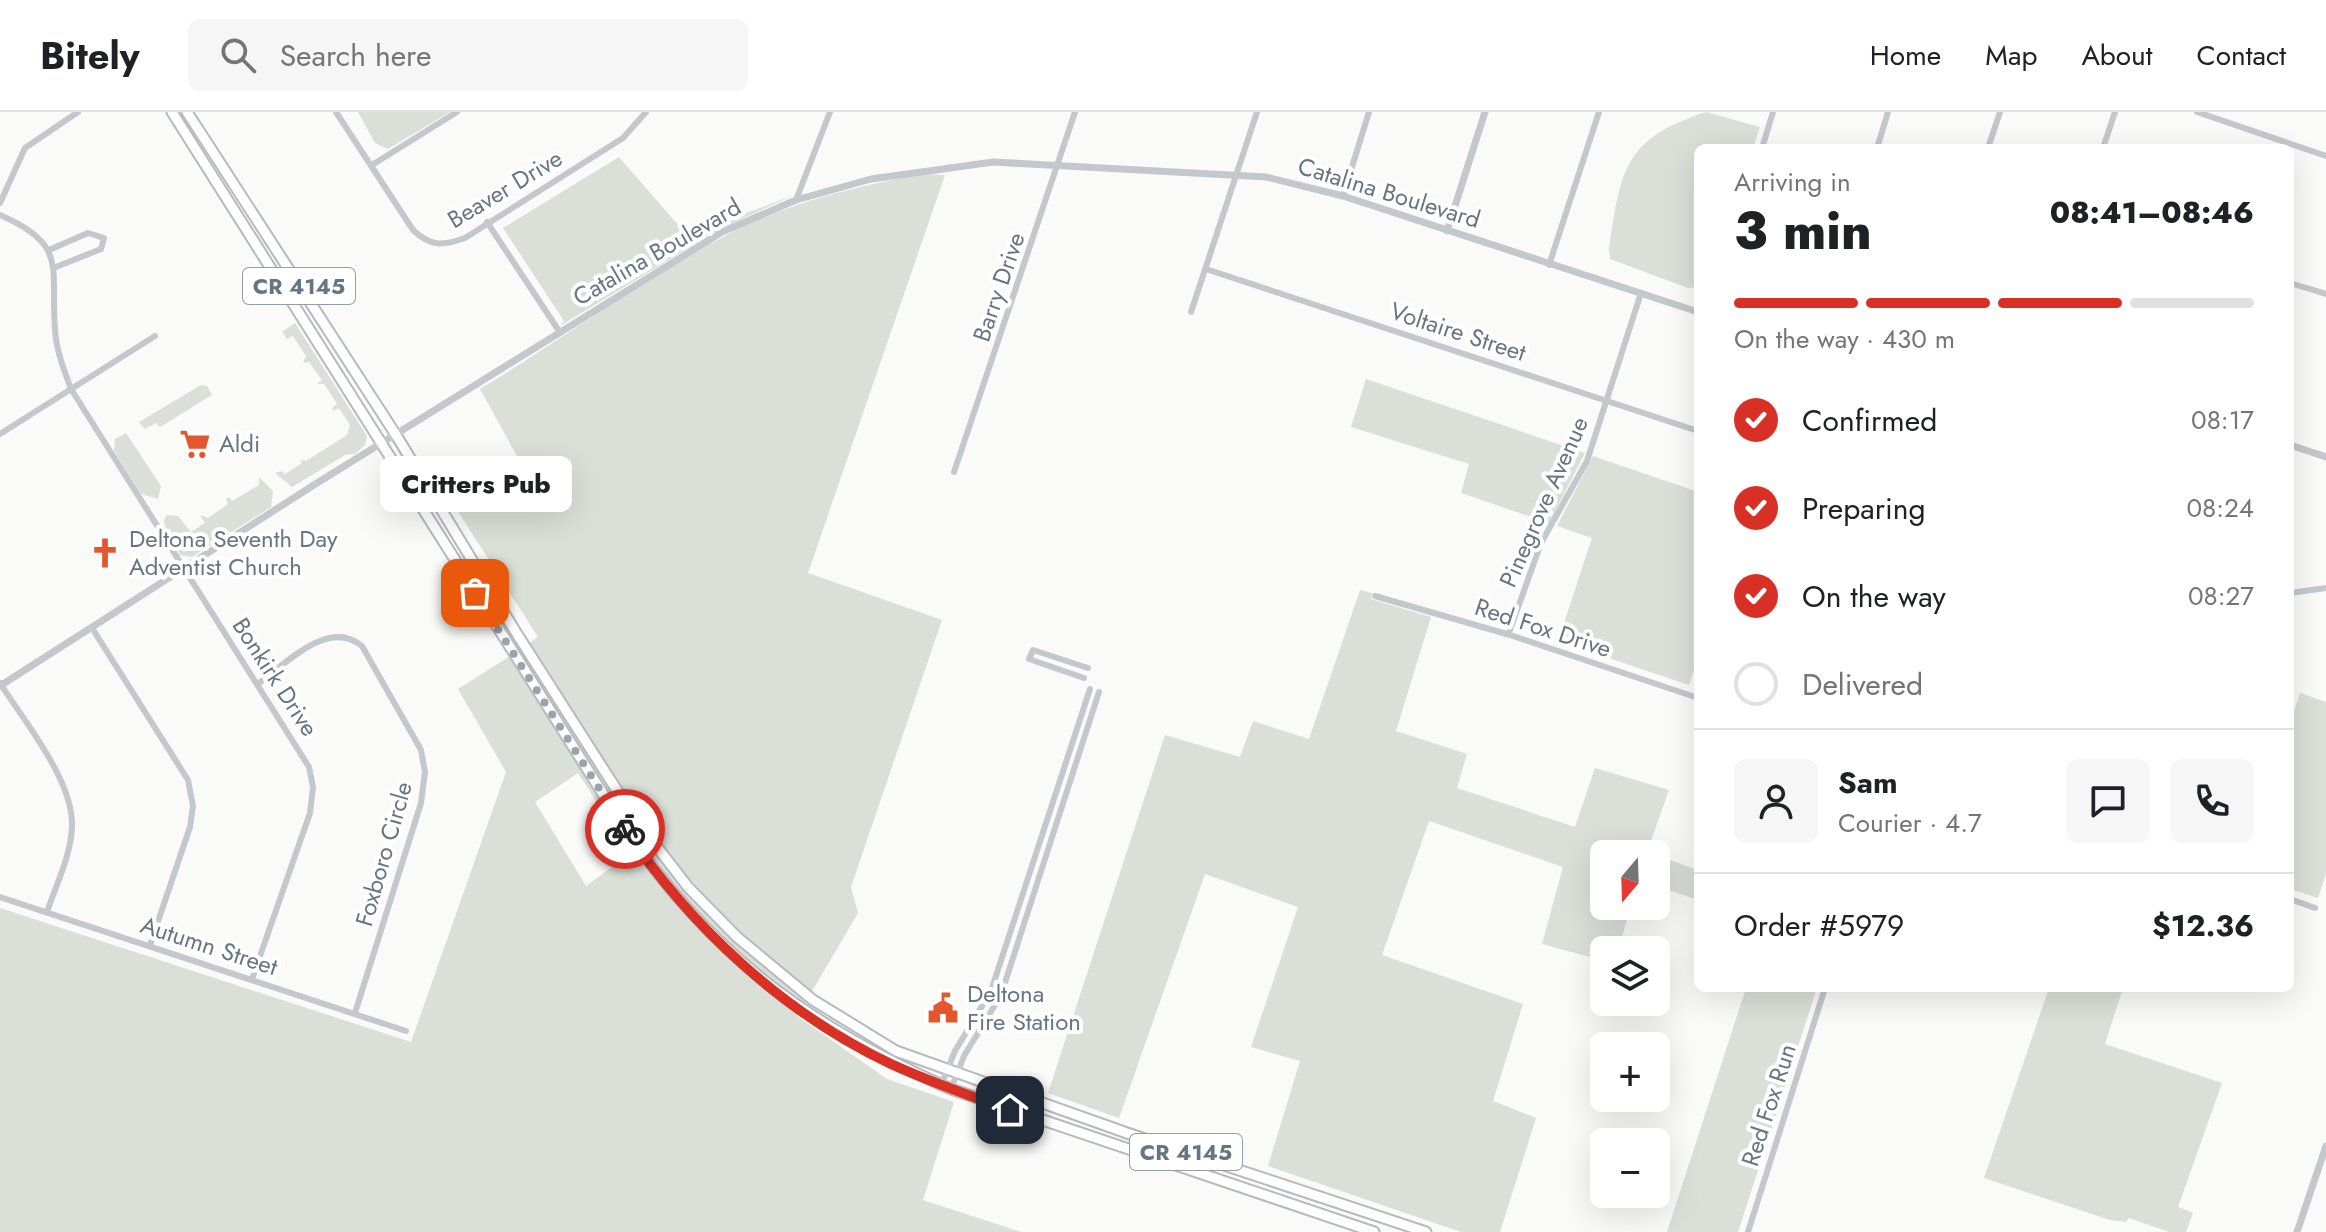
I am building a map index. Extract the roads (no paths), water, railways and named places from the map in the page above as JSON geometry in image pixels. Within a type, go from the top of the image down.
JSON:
[{"type":"main road","name":"CR 4145","points":[[172,112],[622,824],[679,901],[726,950],[806,1013],[890,1064],[946,1087],[1374,1232]]},
{"type":"main road","name":"CR 4145","points":[[187,112],[396,435],[634,817],[688,887],[737,937],[813,1000],[896,1051],[1426,1232]]},
{"type":"street","points":[[0,203],[11,173],[25,148],[78,112]]},
{"type":"street","name":"Beaver Drive","points":[[336,112],[413,230],[423,239],[445,246],[623,138],[646,112]]},
{"type":"street","points":[[372,165],[457,112]]},
{"type":"street","points":[[796,200],[830,112]]},
{"type":"street","name":"Barry Drive","points":[[954,472],[1075,112]]},
{"type":"street","points":[[1191,312],[1257,112]]},
{"type":"street","points":[[1343,196],[1369,112]]},
{"type":"street","points":[[1447,231],[1485,112]]},
{"type":"street","points":[[1549,265],[1599,112]]},
{"type":"street","points":[[1763,144],[1773,112]]},
{"type":"street","points":[[1878,144],[1888,112]]},
{"type":"street","points":[[1989,144],[2000,112]]},
{"type":"street","points":[[2104,144],[2115,112]]},
{"type":"street","points":[[2197,112],[2292,144]]},
{"type":"street","points":[[2225,122],[2229,112]]},
{"type":"street","points":[[2294,145],[2326,155]]},
{"type":"street","name":"Catalina Boulevard","points":[[0,685],[382,443],[509,367],[559,331],[722,232],[796,200],[871,179],[945,166],[993,162],[1236,174],[1291,182],[1343,196],[1640,296],[1694,311]]},
{"type":"street","name":"Bonkirk Drive","points":[[0,215],[33,233],[49,250],[56,267],[52,292],[55,334],[71,389],[305,757],[313,787],[310,813],[252,979]]},
{"type":"street","points":[[487,222],[559,331]]},
{"type":"street","points":[[49,250],[88,233],[104,238],[101,249],[56,267]]},
{"type":"street","name":"Voltaire Street","points":[[1206,269],[1694,430]]},
{"type":"street","points":[[2294,284],[2326,294]]},
{"type":"street","name":"Pinegrove Avenue","points":[[1510,630],[1541,543],[1587,461],[1640,296]]},
{"type":"street","points":[[0,434],[155,336]]},
{"type":"street","points":[[2294,446],[2326,457]]},
{"type":"street","points":[[2294,592],[2326,588]]},
{"type":"street","name":"Red Fox Drive","points":[[1375,596],[1510,635],[1694,697]]},
{"type":"street","points":[[92,628],[183,768],[191,793],[190,827],[150,945]]},
{"type":"street","name":"Foxboro Circle","points":[[259,683],[320,640],[340,635],[355,640],[362,646],[421,750],[425,772],[421,803],[355,1013]]},
{"type":"street","points":[[1084,678],[1029,659],[1033,650],[1088,668]]},
{"type":"street","points":[[0,685],[60,780],[71,813],[70,842],[47,912]]},
{"type":"street","points":[[946,1087],[991,991],[1090,689]]},
{"type":"street","points":[[952,1072],[1001,995],[1099,692]]},
{"type":"street","points":[[1052,806],[1062,809]]},
{"type":"street","name":"Autumn Street","points":[[0,897],[406,1031]]},
{"type":"street","points":[[2294,900],[2315,908]]},
{"type":"street","name":"Red Fox Run","points":[[1748,1232],[1824,992]]},
{"type":"street","points":[[2297,1232],[2326,1146]]},
{"type":"place","name":"Aldi","points":[[195,444]]},
{"type":"place","name":"Deltona Seventh Day Adventist Church","points":[[105,553]]},
{"type":"place","name":"Critters Pub","points":[[475,593]]},
{"type":"place","name":"Deltona Fire Station","points":[[943,1008]]}]
